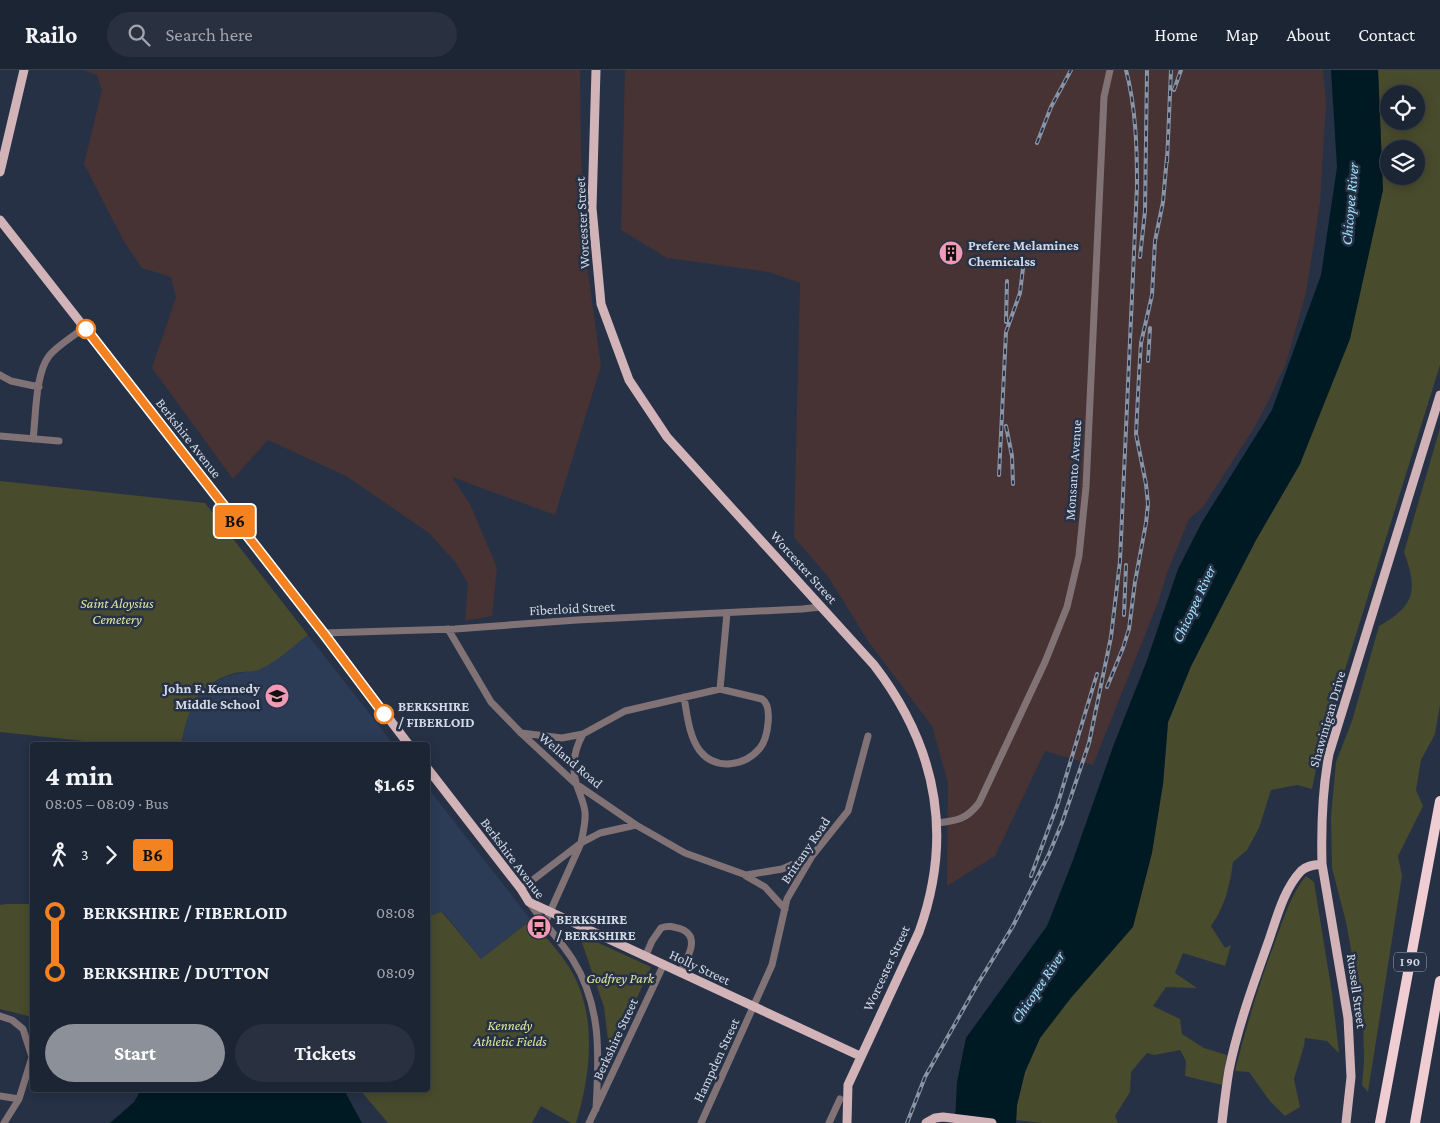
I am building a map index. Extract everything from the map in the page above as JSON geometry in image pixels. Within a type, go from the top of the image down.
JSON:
[{"type":"highway","name":"I 90","points":[[1380,1123],[1440,801]]},
{"type":"highway","name":"I 90","points":[[1415,1123],[1440,981]]},
{"type":"main road","points":[[0,172],[24,70]]},
{"type":"main road","name":"Worcester Street","points":[[596,70],[592,208],[601,304],[629,380],[667,437],[874,665],[906,713],[919,741],[929,771],[936,823],[935,865],[923,920],[848,1085],[847,1123]]},
{"type":"main road","name":"Berkshire Avenue","points":[[0,220],[324,634],[406,742]]},
{"type":"main road","name":"Shawinigan Drive","points":[[1322,864],[1322,798],[1329,754],[1440,395]]},
{"type":"main road","name":"Berkshire Avenue","points":[[430,772],[529,902]]},
{"type":"main road","points":[[1222,1123],[1229,1070],[1237,1039],[1280,909],[1290,888],[1302,870],[1311,865],[1322,864]]},
{"type":"main road","name":"Russell Street","points":[[1322,864],[1348,1018],[1352,1077],[1346,1123]]},
{"type":"main road","name":"Holly Street","points":[[529,902],[663,966],[860,1056]]},
{"type":"main road","points":[[926,1123],[939,1118],[988,1122]]},
{"type":"street","name":"Monsanto Avenue","points":[[936,823],[966,817],[979,803],[1054,643],[1074,580],[1080,546],[1086,488],[1104,98],[1110,70]]},
{"type":"street","points":[[33,439],[42,370],[51,354],[85,327]]},
{"type":"street","points":[[0,375],[11,381],[39,387]]},
{"type":"street","points":[[0,436],[59,442]]},
{"type":"street","name":"Fiberloid Street","points":[[324,634],[448,629],[802,609],[821,606]]},
{"type":"street","points":[[720,689],[727,613]]},
{"type":"street","name":"Welland Road","points":[[448,629],[491,702],[576,784],[636,826],[685,853],[746,876],[765,887],[784,909]]},
{"type":"street","points":[[521,733],[562,738],[583,734],[625,711],[684,697],[720,689],[762,698],[766,701],[768,718],[762,746],[750,758],[737,764],[722,764],[710,759],[700,752],[691,732],[684,697]]},
{"type":"street","points":[[545,923],[581,842],[585,813],[576,784],[574,763],[575,752],[583,734]]},
{"type":"street","name":"Brittany Road","points":[[754,1007],[772,965],[787,899],[812,856],[848,811],[868,736]]},
{"type":"street","points":[[521,889],[581,842],[600,833],[636,826]]},
{"type":"street","points":[[746,876],[782,869],[812,856]]},
{"type":"street","name":"Berkshire Avenue","points":[[529,902],[574,961],[586,986],[599,1043],[596,1109]]},
{"type":"street","points":[[645,957],[652,941],[661,928],[671,926],[685,931],[689,934],[692,944],[680,973]]},
{"type":"street","name":"Berkshire Street","points":[[589,1123],[663,966]]},
{"type":"street","name":"Hampden Street","points":[[701,1123],[754,1007]]},
{"type":"street","points":[[0,1016],[12,1020],[23,1029],[30,1051]]},
{"type":"street","points":[[4,1123],[19,1099],[30,1063]]},
{"type":"street","points":[[0,1096],[19,1099]]},
{"type":"street","points":[[830,1123],[840,1099]]},
{"type":"shaded area","points":[[83,70],[580,70],[581,159],[587,265],[601,366],[555,515],[452,477],[470,504],[497,568],[492,616],[465,621],[468,584],[456,563],[429,533],[346,476],[268,440],[233,479],[152,368],[176,297],[171,277],[142,268],[123,240],[84,164],[102,90],[97,75]]},
{"type":"shaded area","points":[[625,70],[1323,70],[1326,103],[1320,203],[1306,293],[1286,363],[1269,400],[1254,428],[1203,507],[1189,519],[1093,765],[1045,751],[995,856],[947,886],[948,783],[932,726],[868,641],[829,578],[794,537],[800,283],[769,272],[667,258],[621,230]]},
{"type":"shaded area","name":"John F. Kennedy Middle School","points":[[308,635],[392,742],[182,742],[187,718],[194,702],[204,690],[227,676],[263,668]]},
{"type":"shaded area","points":[[430,791],[531,920],[481,959],[443,912],[430,915]]},
{"type":"green space","points":[[1378,70],[1440,70],[1440,365],[1320,750],[1312,789],[1297,785],[1271,790],[1259,828],[1247,850],[1233,862],[1226,896],[1211,926],[1225,948],[1231,945],[1225,966],[1183,953],[1175,973],[1197,988],[1166,987],[1153,1006],[1180,1019],[1182,1034],[1204,1048],[1227,1055],[1222,1085],[1185,1076],[1186,1061],[1180,1050],[1154,1055],[1147,1053],[1131,1072],[1130,1092],[1115,1116],[1118,1123],[1042,1123],[1016,1120],[1017,1105],[1025,1072],[1040,1038],[1070,999],[1163,784],[1168,723],[1191,666],[1256,540],[1300,464],[1383,190],[1383,185],[1425,185],[1425,140],[1381,140],[1380,130],[1425,130],[1425,85],[1380,85],[1380,118]]},
{"type":"green space","points":[[1440,428],[1440,705],[1435,734],[1421,760],[1416,790],[1423,806],[1398,856],[1402,876],[1368,1092],[1362,1085],[1364,1061],[1363,1015],[1346,922],[1332,868],[1331,817],[1336,762],[1352,721],[1379,626],[1400,611],[1410,596],[1412,587],[1411,577],[1404,552]]},
{"type":"green space","name":"Saint Aloysius Cemetery","points":[[0,481],[205,503],[308,635],[267,666],[255,671],[235,673],[211,684],[196,700],[187,721],[182,742],[93,742],[0,732]]},
{"type":"green space","points":[[1306,876],[1314,882],[1332,993],[1339,1053],[1327,1041],[1305,1038],[1294,1079],[1300,1107],[1285,1116],[1269,1100],[1249,1072],[1235,1071],[1253,1006],[1284,916]]},
{"type":"green space","points":[[30,904],[30,1016],[0,1009],[0,905]]},
{"type":"green space","name":"Kennedy Athletic Fields","points":[[442,912],[481,959],[531,920],[569,967],[578,985],[584,1004],[589,1044],[585,1084],[576,1123],[571,1123],[541,1106],[532,1123],[388,1123],[362,1092],[430,1092],[430,915]]},
{"type":"green space","name":"Godfrey Park","points":[[579,934],[651,967],[620,1035],[609,1048],[604,1007]]},
{"type":"water","name":"Chicopee River","points":[[1331,70],[1378,70],[1381,140],[1380,185],[1383,185],[1383,190],[1350,339],[1300,464],[1256,540],[1191,666],[1168,722],[1163,784],[1152,853],[1133,927],[1070,999],[1040,1038],[1025,1072],[1017,1105],[1016,1123],[955,1123],[957,1082],[966,1038],[1047,926],[1146,663],[1178,569],[1202,522],[1272,410],[1321,275],[1337,167]]},
{"type":"water","points":[[140,1092],[345,1092],[362,1123],[110,1123],[134,1102]]},
{"type":"railway","points":[[1037,143],[1051,107],[1071,70]]},
{"type":"railway","points":[[907,1123],[925,1077],[1013,926],[1049,854],[1062,823],[1089,743],[1111,637],[1120,561],[1137,186],[1134,113],[1126,70]]},
{"type":"railway","points":[[1140,257],[1145,211],[1147,70]]},
{"type":"railway","points":[[1167,162],[1171,70]]},
{"type":"railway","points":[[1174,90],[1181,70]]},
{"type":"railway","points":[[1107,687],[1129,629],[1135,582],[1146,523],[1148,504],[1146,484],[1136,434],[1139,375],[1141,343],[1152,295],[1155,241],[1163,202],[1167,156]]},
{"type":"railway","points":[[999,475],[1006,332],[1020,293],[1024,260]]},
{"type":"railway","points":[[1006,322],[1007,281]]},
{"type":"railway","points":[[1148,361],[1150,328]]},
{"type":"railway","points":[[1006,426],[1012,456],[1013,484]]},
{"type":"railway","points":[[1124,615],[1126,565]]},
{"type":"railway","points":[[1031,876],[1058,803],[1097,674]]},
{"type":"bus line","name":"B6","points":[[86,329],[324,634],[384,714]]},
{"type":"place","name":"Prefere Melamines Chemicalss","points":[[951,253]]},
{"type":"place","name":"John F. Kennedy Middle School","points":[[277,696]]},
{"type":"place","name":"BERKSHIRE / FIBERLOID","points":[[384,714]]},
{"type":"place","name":"BERKSHIRE / BERKSHIRE","points":[[539,927]]}]
